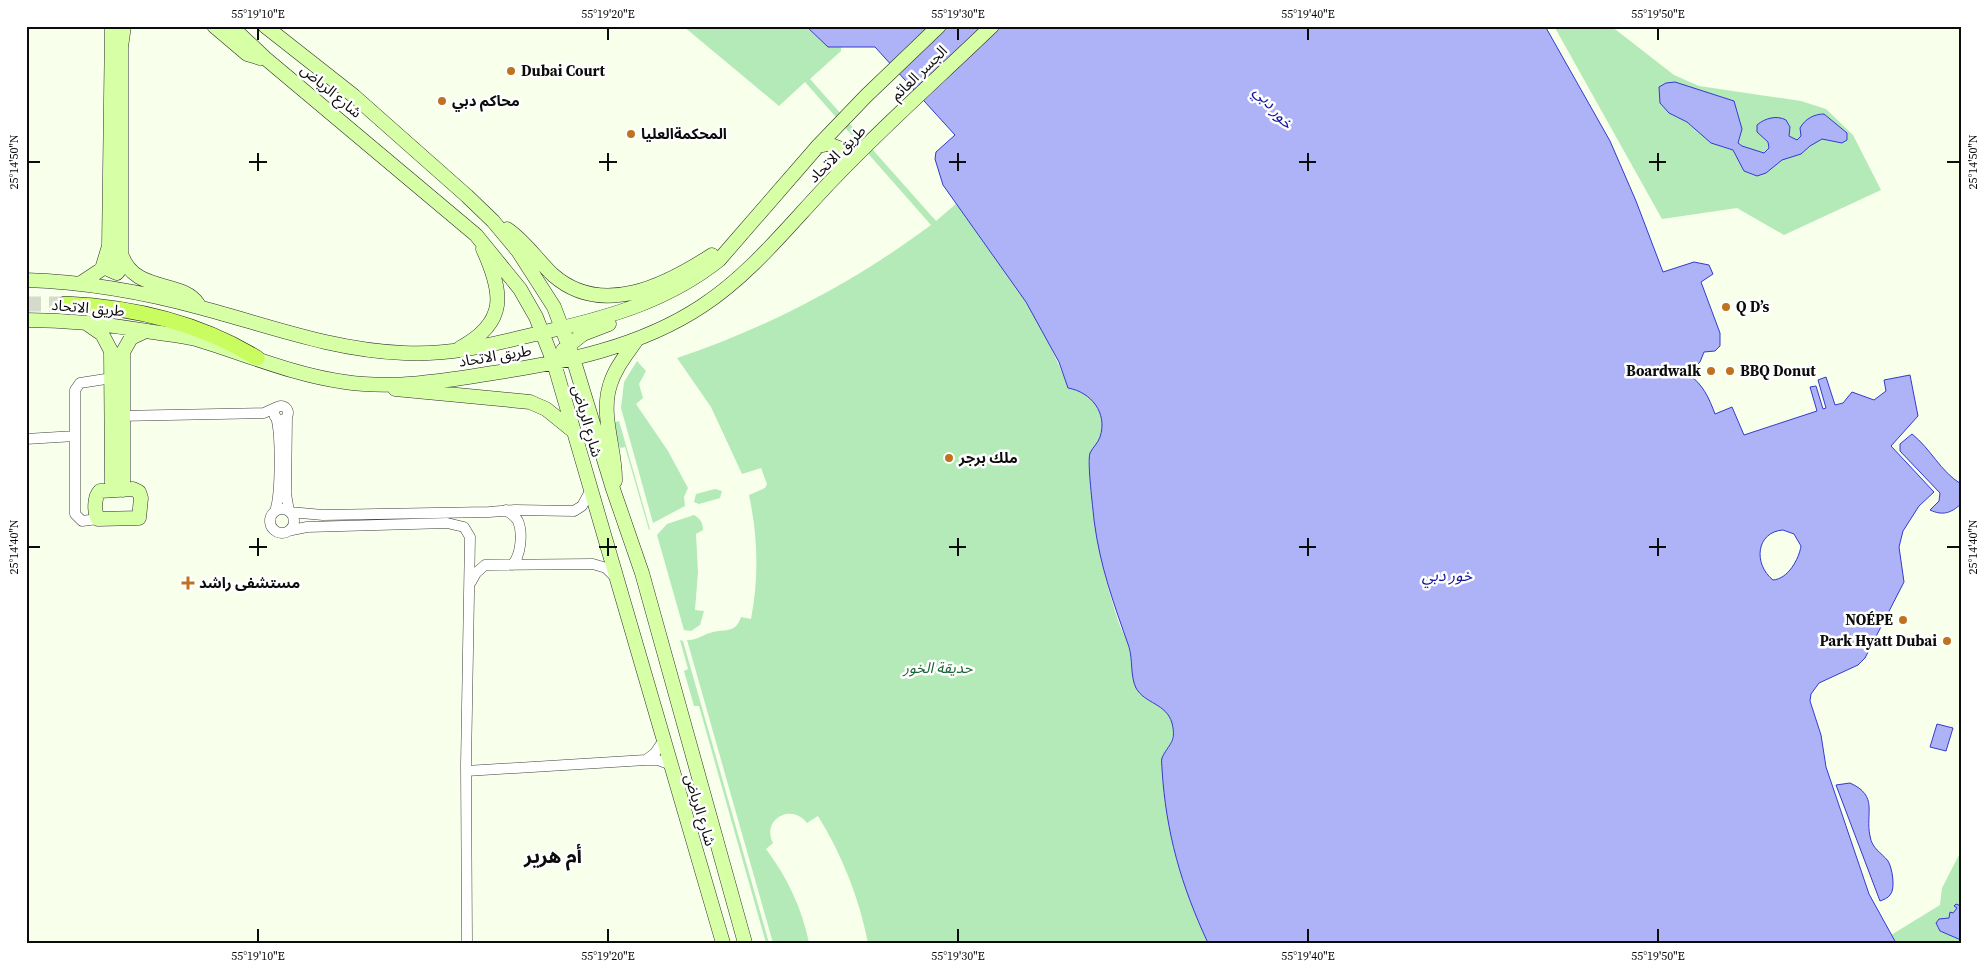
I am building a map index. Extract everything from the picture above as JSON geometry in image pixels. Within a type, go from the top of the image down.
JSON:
[{"type":"main road","points":[[112,26],[115,247],[132,272],[153,283],[190,296],[199,307]]},
{"type":"main road","points":[[81,283],[102,269],[115,247],[122,38],[124,26]]},
{"type":"main road","points":[[214,26],[247,54],[265,58]]},
{"type":"main road","name":"شارع الرياض","points":[[231,26],[265,58],[476,235],[520,289],[536,317],[554,363],[662,741],[723,943]]},
{"type":"main road","name":"شارع الرياض","points":[[265,26],[354,96],[493,222],[532,271],[556,310],[569,344],[613,489],[642,573],[745,943]]},
{"type":"main road","name":"الجسر العائم","points":[[866,96],[940,26]]},
{"type":"main road","name":"الجسر العائم","points":[[891,123],[992,26]]},
{"type":"main road","name":"طريق الاتحاد","points":[[26,280],[81,283],[128,290],[199,307],[312,340],[340,346],[406,353],[448,352],[542,332],[608,316],[669,294],[702,274],[719,260],[747,230],[818,146],[866,96]]},
{"type":"main road","name":"طريق الاتحاد","points":[[26,320],[80,321],[192,338],[301,373],[370,385],[474,376],[554,363],[598,353],[638,339],[692,312],[724,290],[751,266],[837,175],[891,123]]},
{"type":"main road","points":[[818,146],[828,144],[839,148],[843,161],[837,175]]},
{"type":"main road","points":[[493,222],[504,226],[521,240],[562,282],[579,290],[605,296],[633,293],[664,282],[695,266],[747,230]]},
{"type":"main road","points":[[448,352],[471,342],[490,325],[496,314],[498,295],[495,277],[476,235]]},
{"type":"main road","points":[[554,363],[569,344],[591,331],[651,308],[669,294]]},
{"type":"main road","points":[[65,304],[105,306],[168,319],[214,334],[257,358]]},
{"type":"main road","points":[[536,317],[547,318],[556,310]]},
{"type":"main road","points":[[80,321],[100,331],[110,345]]},
{"type":"main road","points":[[118,490],[118,416],[123,359],[128,342],[133,336],[146,331]]},
{"type":"main road","points":[[118,416],[112,378],[110,345],[113,335],[122,336],[120,354],[123,359]]},
{"type":"main road","points":[[613,489],[615,459],[607,416],[609,386],[619,366],[638,339]]},
{"type":"main road","points":[[558,382],[566,372],[578,374]]},
{"type":"main road","points":[[370,385],[424,393],[513,399],[530,402],[546,409],[572,430]]},
{"type":"main road","points":[[102,490],[136,490],[140,494],[139,518],[98,519],[96,514],[97,494],[102,490]]},
{"type":"street","points":[[98,519],[82,521],[75,514],[75,394],[78,385],[112,378]]},
{"type":"street","points":[[118,416],[264,413],[276,414],[283,420],[287,417],[286,494],[289,511],[295,522],[292,530]]},
{"type":"street","points":[[276,414],[278,431],[278,492],[275,511],[270,518],[273,530],[284,534],[307,527],[453,523],[464,527],[468,532],[470,584],[466,771],[467,943]]},
{"type":"street","points":[[26,439],[75,436]]},
{"type":"street","points":[[275,511],[282,509],[314,514],[489,512],[506,510],[574,512],[582,506],[590,491]]},
{"type":"street","points":[[506,510],[515,517],[520,527],[518,555],[512,565]]},
{"type":"street","points":[[470,548],[485,565]]},
{"type":"street","points":[[470,584],[476,573],[485,565],[593,564],[606,568],[615,577]]},
{"type":"street","points":[[646,760],[655,753],[662,741]]},
{"type":"street","points":[[466,771],[646,760],[658,760],[669,764]]},
{"type":"green space","name":"حديقة الخور","points":[[683,26],[806,26],[828,47],[841,47],[841,51],[810,79],[936,221],[957,203],[1032,312],[1049,343],[1068,387],[1084,394],[1096,405],[1102,420],[1102,428],[1099,439],[1090,453],[1089,464],[1099,549],[1117,618],[1129,649],[1136,686],[1144,696],[1165,710],[1172,722],[1173,735],[1164,756],[1162,768],[1167,814],[1182,879],[1208,943],[868,943],[860,909],[849,877],[818,816],[807,823],[793,814],[786,814],[779,816],[774,821],[770,835],[773,843],[766,849],[793,893],[809,943],[773,943],[687,640],[733,628],[741,617],[751,619],[755,588],[756,542],[749,495],[765,488],[767,484],[761,468],[742,474],[711,407],[677,358],[745,332],[809,302],[871,266],[931,225],[805,82],[779,106]]},
{"type":"green space","points":[[1554,26],[1611,26],[1674,75],[1699,86],[1801,101],[1826,109],[1853,135],[1881,190],[1784,235],[1737,208],[1662,219]]},
{"type":"green space","points":[[637,361],[646,371],[639,384],[643,398],[636,404],[668,451],[688,488],[684,497],[685,506],[653,523],[621,408],[624,382]]},
{"type":"green space","points":[[619,421],[649,530],[625,447],[620,448],[613,423]]},
{"type":"green space","points":[[715,489],[722,491],[720,498],[699,504],[694,502],[696,494]]},
{"type":"green space","points":[[694,515],[701,521],[703,530],[696,534],[698,572],[695,610],[704,611],[700,625],[691,631],[684,630],[657,535],[667,524]]},
{"type":"green space","points":[[680,640],[683,641],[769,943],[766,943],[699,706],[694,706],[684,671],[688,669]]},
{"type":"green space","points":[[1961,851],[1961,943],[1896,943],[1891,935],[1940,905],[1942,888]]},
{"type":"water","name":"خور دبي","points":[[806,26],[1545,26],[1610,141],[1636,201],[1663,272],[1694,262],[1709,265],[1713,274],[1701,282],[1720,333],[1720,346],[1715,351],[1704,352],[1700,362],[1688,374],[1698,382],[1705,392],[1715,414],[1732,407],[1744,435],[1817,411],[1810,387],[1816,386],[1823,409],[1826,408],[1818,380],[1826,377],[1835,405],[1843,403],[1852,392],[1874,400],[1886,391],[1884,380],[1910,375],[1918,416],[1891,446],[1934,492],[1919,506],[1903,531],[1899,547],[1904,582],[1865,658],[1858,665],[1819,683],[1811,694],[1810,701],[1821,735],[1826,767],[1869,894],[1896,943],[1208,943],[1190,900],[1176,858],[1167,815],[1162,758],[1173,739],[1172,723],[1165,711],[1136,688],[1129,647],[1108,585],[1100,554],[1094,520],[1089,466],[1090,453],[1099,439],[1102,428],[1099,412],[1096,405],[1084,394],[1068,388],[1059,362],[1026,302],[943,185],[935,159],[936,152],[955,135],[875,47],[828,47]],"holes":[[[1783,530],[1794,534],[1801,546],[1798,557],[1788,572],[1773,580],[1762,566],[1760,550],[1763,542],[1767,536],[1774,532]]]},
{"type":"water","points":[[1675,82],[1734,101],[1742,129],[1738,143],[1742,146],[1764,153],[1769,148],[1768,142],[1757,132],[1757,125],[1767,119],[1779,118],[1786,120],[1790,127],[1789,136],[1797,140],[1801,136],[1800,128],[1804,122],[1820,114],[1824,114],[1847,133],[1847,140],[1842,143],[1822,139],[1801,154],[1782,160],[1766,173],[1757,176],[1744,171],[1733,150],[1711,143],[1687,122],[1669,113],[1660,103],[1659,87],[1666,83]]},
{"type":"water","points":[[1912,434],[1925,446],[1947,473],[1961,484],[1961,504],[1954,510],[1939,513],[1930,510],[1939,501],[1940,493],[1900,451],[1900,444]]},
{"type":"water","points":[[1937,724],[1953,728],[1946,751],[1930,747]]},
{"type":"water","points":[[1850,783],[1859,788],[1868,799],[1871,840],[1888,861],[1891,868],[1893,878],[1892,892],[1888,897],[1880,901],[1836,785]]},
{"type":"water","points":[[1956,904],[1961,906],[1961,940],[1940,931],[1936,923],[1939,919],[1949,918],[1950,912],[1953,913],[1957,908],[1954,906]]},
{"type":"tunnel","points":[[26,304],[65,304]]},
{"type":"place","name":"Dubai Court","points":[[511,71]]},
{"type":"place","name":"محاكم دبي","points":[[442,101]]},
{"type":"place","name":"المحكمةالعليا","points":[[631,134]]},
{"type":"place","name":"Q D’s","points":[[1726,307]]},
{"type":"place","name":"Boardwalk","points":[[1711,371]]},
{"type":"place","name":"BBQ Donut","points":[[1730,371]]},
{"type":"place","name":"ملك برجر","points":[[949,458]]},
{"type":"place","name":"مستشفى راشد","points":[[188,583]]},
{"type":"place","name":"NOÉPE","points":[[1903,620]]},
{"type":"place","name":"Park Hyatt Dubai","points":[[1947,641]]},
{"type":"district","name":"أم هرير","points":[[553,856]]}]
